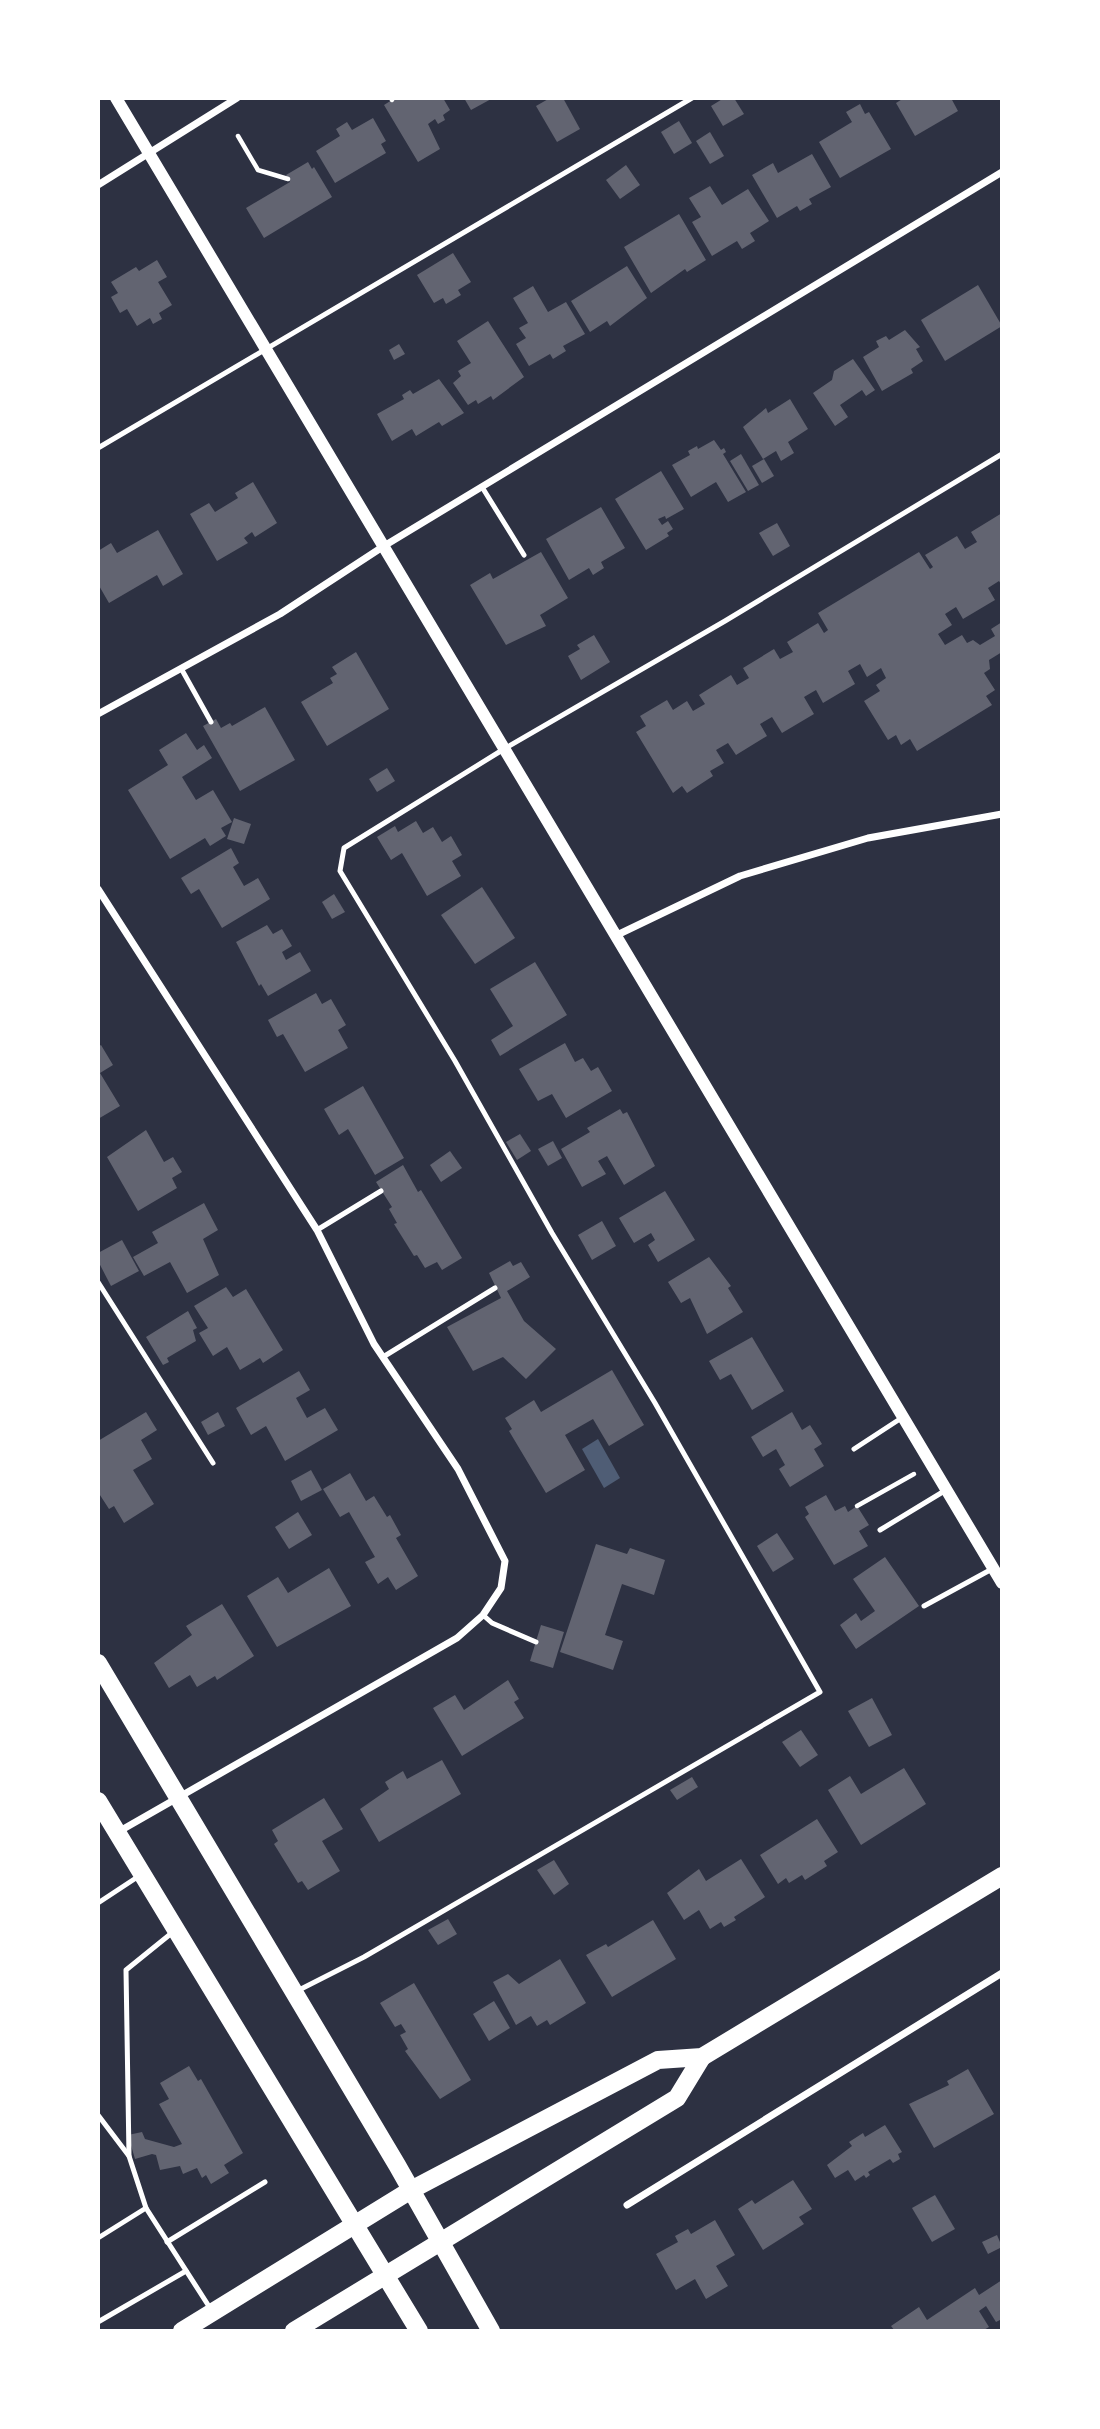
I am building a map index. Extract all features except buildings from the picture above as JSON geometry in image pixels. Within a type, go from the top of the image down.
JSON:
[{"type":"main road","points":[[98,1663],[411,2190],[491,2331]]},
{"type":"main road","points":[[98,1801],[419,2331]]},
{"type":"main road","points":[[182,2331],[411,2190],[658,2060],[702,2057],[1002,1876]]},
{"type":"main road","points":[[294,2331],[677,2098],[702,2057]]},
{"type":"street","points":[[116,98],[1002,1583]]},
{"type":"street","points":[[98,185],[237,98]]},
{"type":"street","points":[[98,714],[280,614],[384,546],[1002,172]]},
{"type":"street","points":[[614,936],[740,876],[868,838],[1002,814]]},
{"type":"street","points":[[98,889],[317,1230],[383,1357],[458,1469],[505,1561],[501,1588],[483,1615],[457,1638],[117,1833]]},
{"type":"street","points":[[626,2205],[1002,1973]]},
{"type":"lane","points":[[98,448],[692,98]]},
{"type":"lane","points":[[294,1993],[364,1957],[820,1692],[655,1403],[551,1233],[455,1061],[340,871],[344,848],[504,749],[725,621],[1002,454]]},
{"type":"lane","points":[[482,487],[524,555]]},
{"type":"lane","points":[[182,670],[211,722]]},
{"type":"lane","points":[[317,1230],[381,1191]]},
{"type":"lane","points":[[98,1282],[213,1463]]},
{"type":"lane","points":[[383,1357],[495,1288]]},
{"type":"lane","points":[[854,1449],[903,1417]]},
{"type":"lane","points":[[880,1530],[946,1490]]},
{"type":"lane","points":[[924,1606],[993,1568]]},
{"type":"lane","points":[[483,1615],[492,1623],[536,1642]]},
{"type":"lane","points":[[98,1903],[142,1874]]},
{"type":"lane","points":[[175,1930],[126,1970],[129,2155],[146,2208],[213,2312]]},
{"type":"lane","points":[[98,2115],[129,2155]]},
{"type":"lane","points":[[167,2242],[265,2182]]},
{"type":"lane","points":[[98,2238],[146,2208]]},
{"type":"lane","points":[[98,2322],[186,2271]]},
{"type":"path","points":[[238,136],[258,170],[288,179]]},
{"type":"path","points":[[858,1507],[931,1464]]},
{"type":"water","points":[[598,1439],[620,1478],[604,1488],[582,1449]]}]
